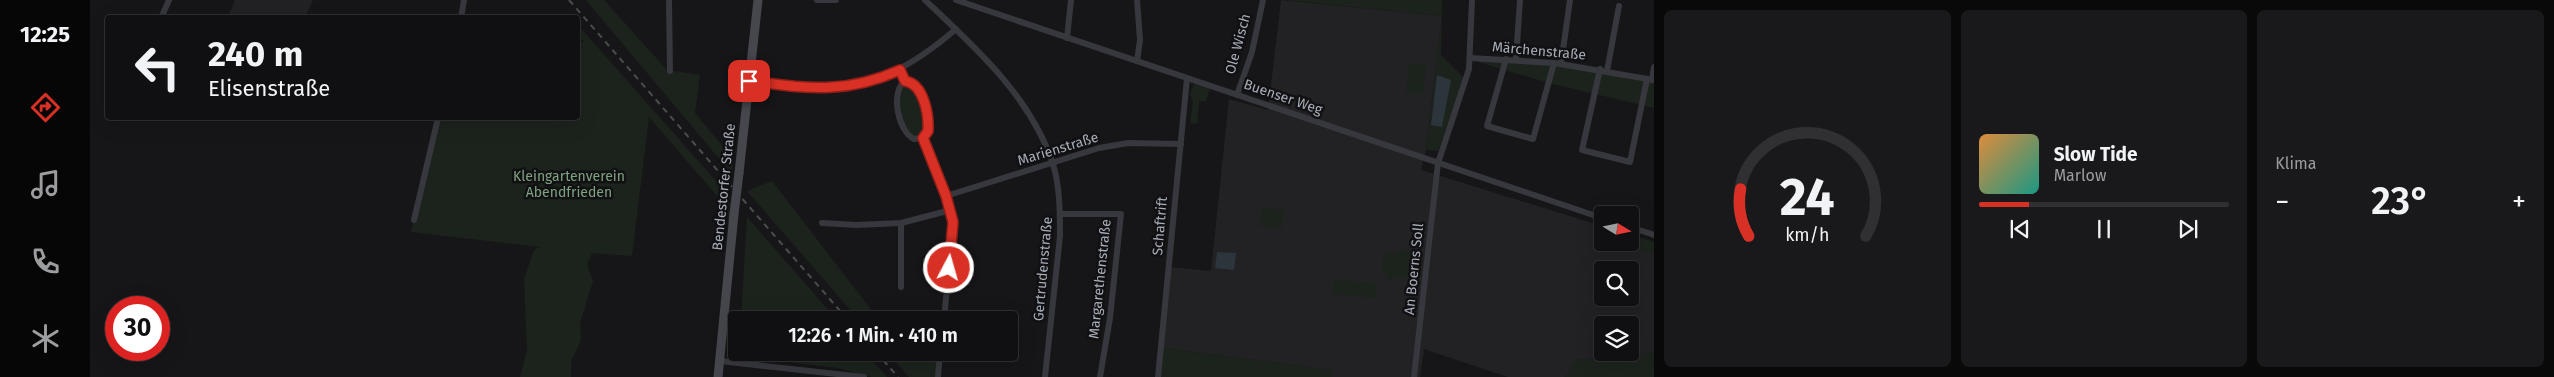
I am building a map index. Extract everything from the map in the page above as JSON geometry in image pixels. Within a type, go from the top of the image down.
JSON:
[{"type":"street","points":[[162,15],[168,0]]},
{"type":"street","points":[[462,15],[464,0]]},
{"type":"street","points":[[669,0],[670,71]]},
{"type":"street","name":"Bendestorfer Straße","points":[[718,377],[758,0]]},
{"type":"street","points":[[817,0],[836,0]]},
{"type":"street","name":"Gertrudenstraße","points":[[925,0],[992,65],[1019,98],[1037,129],[1053,164],[1060,214],[1060,236],[1046,377]]},
{"type":"street","name":"Buenser Weg","points":[[956,0],[969,2],[1067,38],[1594,215]]},
{"type":"street","points":[[1067,38],[1071,0]]},
{"type":"street","points":[[1137,61],[1140,40],[1138,0]]},
{"type":"street","name":"Ole Wisch","points":[[1236,95],[1252,52],[1263,0]]},
{"type":"street","points":[[1438,163],[1469,69],[1472,0]]},
{"type":"street","points":[[1516,59],[1520,0]]},
{"type":"street","points":[[1506,59],[1487,126],[1533,139],[1558,63],[1570,0]]},
{"type":"street","points":[[1619,6],[1582,150],[1630,162],[1654,67]]},
{"type":"street","points":[[749,81],[816,89],[877,80],[900,70],[931,50],[956,29]]},
{"type":"street","name":"Märchenstraße","points":[[1470,58],[1516,59],[1558,63],[1651,80]]},
{"type":"street","points":[[900,70],[905,81],[916,86],[925,108],[928,131],[923,138],[914,139],[907,135],[904,129],[898,99],[899,88],[905,81]]},
{"type":"street","name":"Schaftrift","points":[[1158,377],[1187,78]]},
{"type":"street","points":[[414,220],[438,120]]},
{"type":"street","points":[[923,138],[950,210],[952,234],[945,311]]},
{"type":"street","name":"Marienstraße","points":[[946,196],[1099,148],[1128,143],[1181,144]]},
{"type":"street","name":"An Boerns Soll","points":[[1414,377],[1438,163]]},
{"type":"street","points":[[822,223],[856,226],[901,223],[950,210]]},
{"type":"street","name":"Margarethenstraße","points":[[1060,214],[1121,214],[1110,318],[1100,377]]},
{"type":"street","points":[[901,223],[901,287]]},
{"type":"street","points":[[1639,230],[1654,235]]},
{"type":"street","points":[[720,361],[864,377]]},
{"type":"street","points":[[938,377],[939,361]]},
{"type":"shaded area","points":[[235,0],[313,0],[306,15],[229,15]]},
{"type":"shaded area","points":[[1281,0],[1442,16],[1426,150],[1421,170],[1594,224],[1594,251],[1639,251],[1654,254],[1654,352],[1639,354],[1639,316],[1594,316],[1594,358],[1577,360],[1565,377],[1508,377],[1424,349],[1420,377],[1331,377],[1331,370],[1161,348],[1169,267],[1211,271],[1229,99],[1268,110]]},
{"type":"shaded area","points":[[1437,75],[1451,80],[1442,127],[1431,125]]},
{"type":"shaded area","points":[[1217,252],[1236,253],[1234,270],[1215,268]]},
{"type":"green space","points":[[586,0],[604,0],[667,70],[700,75],[695,113],[734,157],[732,174]]},
{"type":"green space","points":[[1285,0],[1442,0],[1442,16]]},
{"type":"green space","points":[[1442,19],[1441,55],[1464,78],[1438,151],[1426,150]]},
{"type":"green space","name":"Kleingartenverein Abendfrieden","points":[[580,27],[730,197],[728,225],[727,211],[724,204],[649,117],[632,256],[592,253],[587,264],[593,281],[580,323],[581,340],[571,362],[571,377],[520,377],[527,350],[524,279],[534,250],[540,247],[411,232],[438,120],[580,120],[580,41],[584,42],[580,37]]},
{"type":"green space","points":[[1478,58],[1506,59],[1654,80],[1654,108],[1549,83],[1478,62]]},
{"type":"green space","points":[[1409,63],[1426,65],[1423,94],[1406,93]]},
{"type":"green space","points":[[909,82],[925,108],[926,135],[910,137],[898,108],[902,83]]},
{"type":"green space","points":[[1194,84],[1210,88],[1206,101],[1199,102],[1197,124],[1190,123],[1193,102],[1190,94]]},
{"type":"green space","points":[[772,181],[872,311],[851,311],[747,191]]},
{"type":"green space","points":[[1262,208],[1283,210],[1282,228],[1260,226]]},
{"type":"green space","points":[[747,217],[829,311],[742,311]]},
{"type":"green space","points":[[1639,237],[1654,242],[1654,254],[1639,251]]},
{"type":"green space","points":[[1398,249],[1412,250],[1410,277],[1395,276]]},
{"type":"green space","points":[[1384,252],[1397,254],[1394,283],[1390,282],[1382,271]]},
{"type":"green space","points":[[1334,279],[1377,284],[1376,298],[1332,294]]},
{"type":"green space","points":[[1161,348],[1332,370],[1331,377],[1158,377]]},
{"type":"green space","points":[[1654,352],[1654,377],[1565,377],[1577,360],[1594,358],[1594,361],[1639,361],[1639,354]]},
{"type":"green space","points":[[781,361],[872,361],[887,377],[872,377],[838,368]]},
{"type":"green space","points":[[895,361],[939,361],[938,377],[909,377]]},
{"type":"railway","points":[[569,0],[840,311]]},
{"type":"railway","points":[[884,361],[898,377]]},
{"type":"route","points":[[749,81],[816,89],[850,86],[877,80],[900,70],[905,81],[912,83],[919,90],[925,108],[928,131],[923,138],[946,196],[953,222],[949,268]]}]
